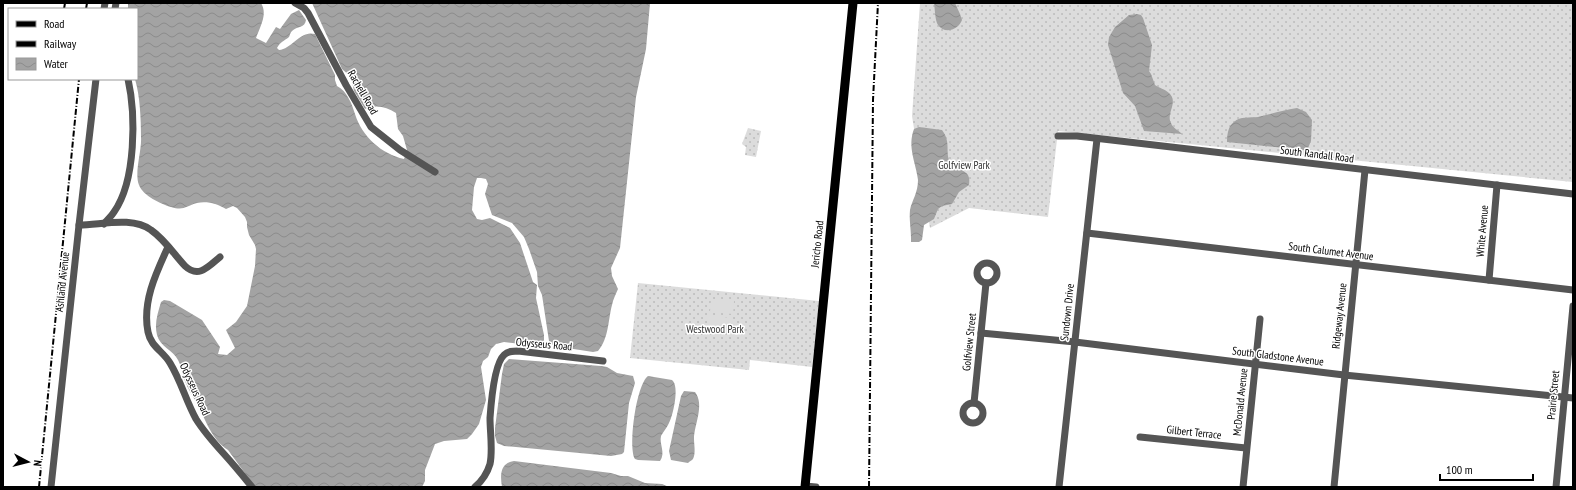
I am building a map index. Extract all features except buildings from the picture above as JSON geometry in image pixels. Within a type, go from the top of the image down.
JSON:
[{"type":"main road","name":"Jericho Road","points":[[805,487],[853,3]]},
{"type":"street","name":"Rachell Road","points":[[295,3],[304,8],[308,13],[346,85],[371,126],[400,150],[436,172]]},
{"type":"street","name":"Ashland Avenue","points":[[51,487],[96,80]]},
{"type":"street","points":[[104,224],[114,212],[124,193],[131,160],[132,117],[128,80]]},
{"type":"street","name":"South Randall Road","points":[[1058,136],[1097,139],[1573,194]]},
{"type":"street","name":"Sundown Drive","points":[[1059,487],[1097,139]]},
{"type":"street","name":"Ridgeway Avenue","points":[[1334,487],[1365,170]]},
{"type":"street","name":"White Avenue","points":[[1489,280],[1498,185]]},
{"type":"street","points":[[79,225],[133,223],[143,226],[158,235],[189,269],[199,272],[204,270],[220,257]]},
{"type":"street","name":"South Calumet Avenue","points":[[1087,233],[1573,290]]},
{"type":"street","name":"Odysseus Road","points":[[168,247],[155,276],[151,291],[147,320],[150,340],[154,346],[164,354],[177,375],[188,404],[203,431],[252,487]]},
{"type":"street","name":"Golfview Street","points":[[974,403],[986,283]]},
{"type":"street","name":"Prairie Street","points":[[1556,487],[1573,306]]},
{"type":"street","name":"McDonald Avenue","points":[[1242,487],[1260,319]]},
{"type":"street","name":"South Gladstone Avenue","points":[[981,333],[1075,342],[1344,375],[1573,398]]},
{"type":"street","name":"Odysseus Road","points":[[475,487],[483,479],[490,463],[491,408],[499,360],[503,356],[510,351],[602,361]]},
{"type":"street","name":"Gilbert Terrace","points":[[1140,437],[1246,448]]},
{"type":"street","points":[[805,487],[816,487]]},
{"type":"green space","name":"Golfview Park","points":[[920,3],[1573,3],[1573,182],[1058,131],[1048,217],[969,208],[930,228],[912,116]]},
{"type":"green space","points":[[748,128],[761,131],[756,157],[745,155],[746,147],[742,144]]},
{"type":"green space","name":"Westwood Park","points":[[638,283],[819,301],[812,367],[750,360],[749,370],[630,358]]},
{"type":"green space","points":[[711,299],[734,301],[733,314],[710,312]]},
{"type":"green space","points":[[709,316],[733,318],[731,331],[708,329]]},
{"type":"water","points":[[128,3],[261,3],[264,16],[256,38],[266,43],[276,27],[280,29],[291,14],[299,10],[306,20],[305,23],[292,31],[289,37],[277,48],[279,50],[284,49],[300,37],[310,33],[315,34],[335,75],[337,86],[344,91],[349,98],[358,122],[363,130],[381,149],[396,157],[404,159],[407,150],[403,136],[398,129],[396,113],[381,107],[369,107],[365,109],[354,91],[351,77],[342,69],[312,3],[650,3],[646,49],[636,97],[620,248],[611,268],[612,276],[618,289],[612,303],[606,335],[602,346],[598,351],[593,352],[554,346],[549,341],[542,295],[538,286],[537,272],[524,237],[512,223],[492,215],[485,194],[488,184],[486,179],[477,178],[474,187],[472,210],[477,219],[482,220],[490,218],[510,228],[520,243],[533,282],[537,285],[536,298],[544,335],[544,345],[540,346],[504,342],[496,344],[491,349],[488,357],[483,361],[481,367],[486,400],[479,424],[467,439],[444,441],[435,444],[425,470],[425,481],[422,487],[255,487],[228,450],[222,446],[214,436],[188,387],[178,360],[161,343],[157,335],[156,326],[161,302],[164,300],[170,301],[202,320],[220,347],[218,354],[227,355],[235,348],[226,330],[236,322],[247,306],[255,266],[255,245],[249,235],[245,217],[237,208],[233,206],[226,209],[216,204],[205,202],[182,208],[175,208],[162,204],[153,199],[141,189],[137,174],[141,143],[141,123],[135,80],[138,80],[138,8],[128,8]]},
{"type":"water","points":[[934,3],[955,3],[962,20],[958,26],[952,30],[944,30],[941,28],[936,20]]},
{"type":"water","points":[[1129,15],[1141,15],[1143,18],[1152,45],[1149,71],[1155,85],[1172,96],[1173,104],[1170,115],[1171,123],[1182,134],[1144,131],[1135,106],[1123,93],[1108,45],[1109,37],[1115,27]]},
{"type":"water","points":[[1297,108],[1306,112],[1312,120],[1311,141],[1308,148],[1304,150],[1227,142],[1229,128],[1236,120],[1258,117]]},
{"type":"water","points":[[919,127],[942,130],[947,139],[949,160],[954,166],[964,171],[969,176],[969,185],[959,192],[952,204],[942,206],[938,209],[934,219],[924,225],[922,240],[919,242],[911,242],[910,210],[917,189],[918,180],[911,142],[914,129]]},
{"type":"water","points":[[509,359],[601,366],[607,367],[617,373],[633,376],[635,383],[629,403],[624,452],[622,454],[611,456],[504,446],[497,443],[495,428],[502,374],[504,364]]},
{"type":"water","points":[[648,376],[672,380],[676,395],[670,421],[661,436],[662,458],[660,461],[635,459],[633,452],[632,442],[634,416],[640,391]]},
{"type":"water","points":[[684,391],[695,392],[699,403],[694,433],[695,449],[693,459],[688,463],[671,460],[669,451],[681,396]]},
{"type":"water","points":[[514,461],[611,473],[621,476],[628,476],[645,483],[662,484],[669,487],[502,487],[502,470],[506,464]]},
{"type":"railway","points":[[64,8],[65,3]]},
{"type":"railway","points":[[86,8],[87,3]]},
{"type":"railway","points":[[869,487],[873,100],[878,3]]},
{"type":"railway","points":[[39,487],[79,80]]}]
